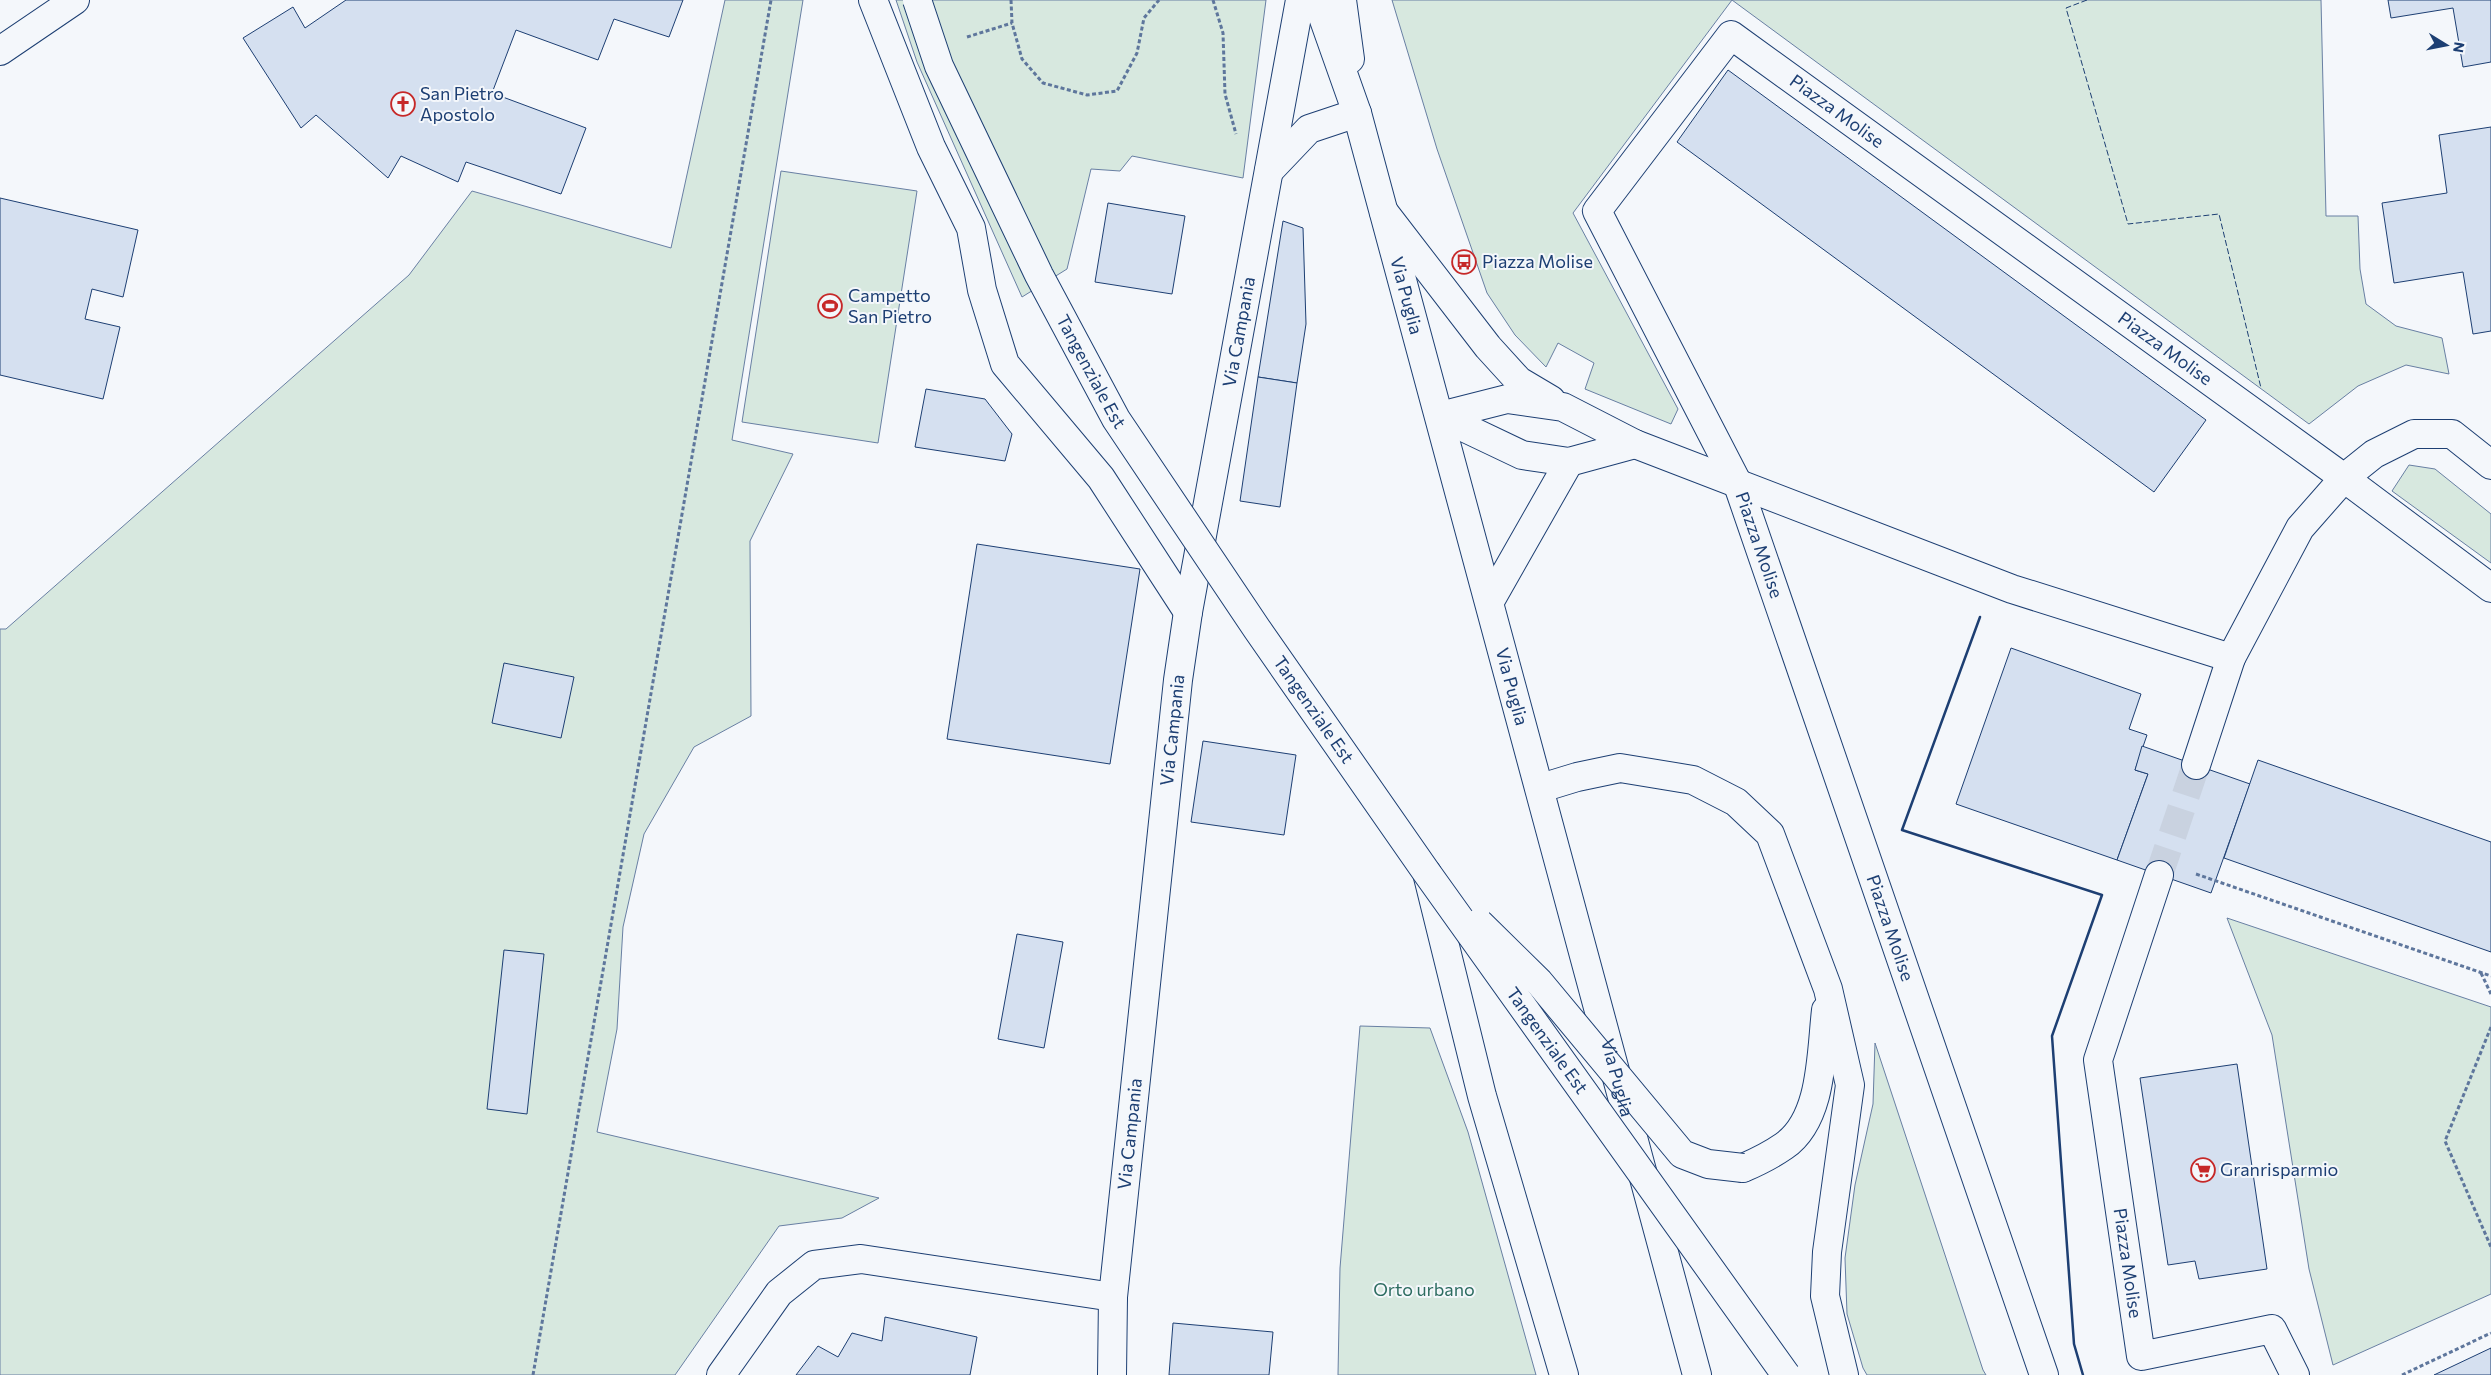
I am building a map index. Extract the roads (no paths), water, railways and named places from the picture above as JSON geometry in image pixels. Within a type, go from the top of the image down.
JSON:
[{"type":"street","points":[[0,51],[75,0]]},
{"type":"street","points":[[873,0],[931,147],[971,228],[982,290],[1005,364],[1101,478],[1188,612]]},
{"type":"street","name":"Tangenziale Est","points":[[917,0],[947,84],[1039,276],[1116,419],[1257,629],[1427,873],[1786,1375]]},
{"type":"street","name":"Via Campania","points":[[1112,1375],[1113,1297],[1178,680],[1188,612],[1300,0]]},
{"type":"street","name":"Via Puglia","points":[[1317,0],[1357,113],[1697,1375]]},
{"type":"street","points":[[1269,171],[1309,129],[1357,113],[1342,0]]},
{"type":"street","name":"Piazza Molise","points":[[2044,1375],[1737,482],[1597,211],[1731,35],[2344,478],[2491,588]]},
{"type":"street","name":"Piazza Molise","points":[[1384,212],[1488,348],[1519,381],[1563,407],[1635,444],[2012,589],[2231,658]]},
{"type":"street","points":[[1440,416],[1507,399],[1563,407]]},
{"type":"street","points":[[1440,416],[1522,455],[1569,462],[1635,444]]},
{"type":"street","points":[[2196,765],[2231,658],[2300,528],[2344,478],[2374,454],[2414,434],[2452,434],[2491,465]]},
{"type":"street","points":[[1490,601],[1569,462]]},
{"type":"street","points":[[1540,788],[1577,777],[1620,768],[1693,780],[1736,802],[1770,834],[1828,989],[1850,1085],[1827,1252],[1825,1296],[1844,1375]]},
{"type":"street","points":[[1427,873],[1539,982],[1682,1154],[1708,1164],[1743,1168],[1786,1145],[1807,1119],[1817,1090],[1828,989]]},
{"type":"street","points":[[1427,873],[1482,1096],[1564,1375]]},
{"type":"street","name":"Piazza Molise","points":[[2159,875],[2098,1060],[2141,1356],[2272,1329],[2295,1375]]},
{"type":"street","points":[[720,1375],[779,1292],[814,1266],[861,1260],[1113,1297]]},
{"type":"tunnel","points":[[2159,875],[2196,765]]},
{"type":"place","name":"San Pietro Apostolo","points":[[403,104]]},
{"type":"place","name":"Piazza Molise","points":[[1464,262]]},
{"type":"place","name":"Campetto San Pietro","points":[[830,306]]},
{"type":"place","name":"Granrisparmio","points":[[2203,1170]]},
{"type":"park label","name":"Orto urbano","points":[[1424,1290]]}]
